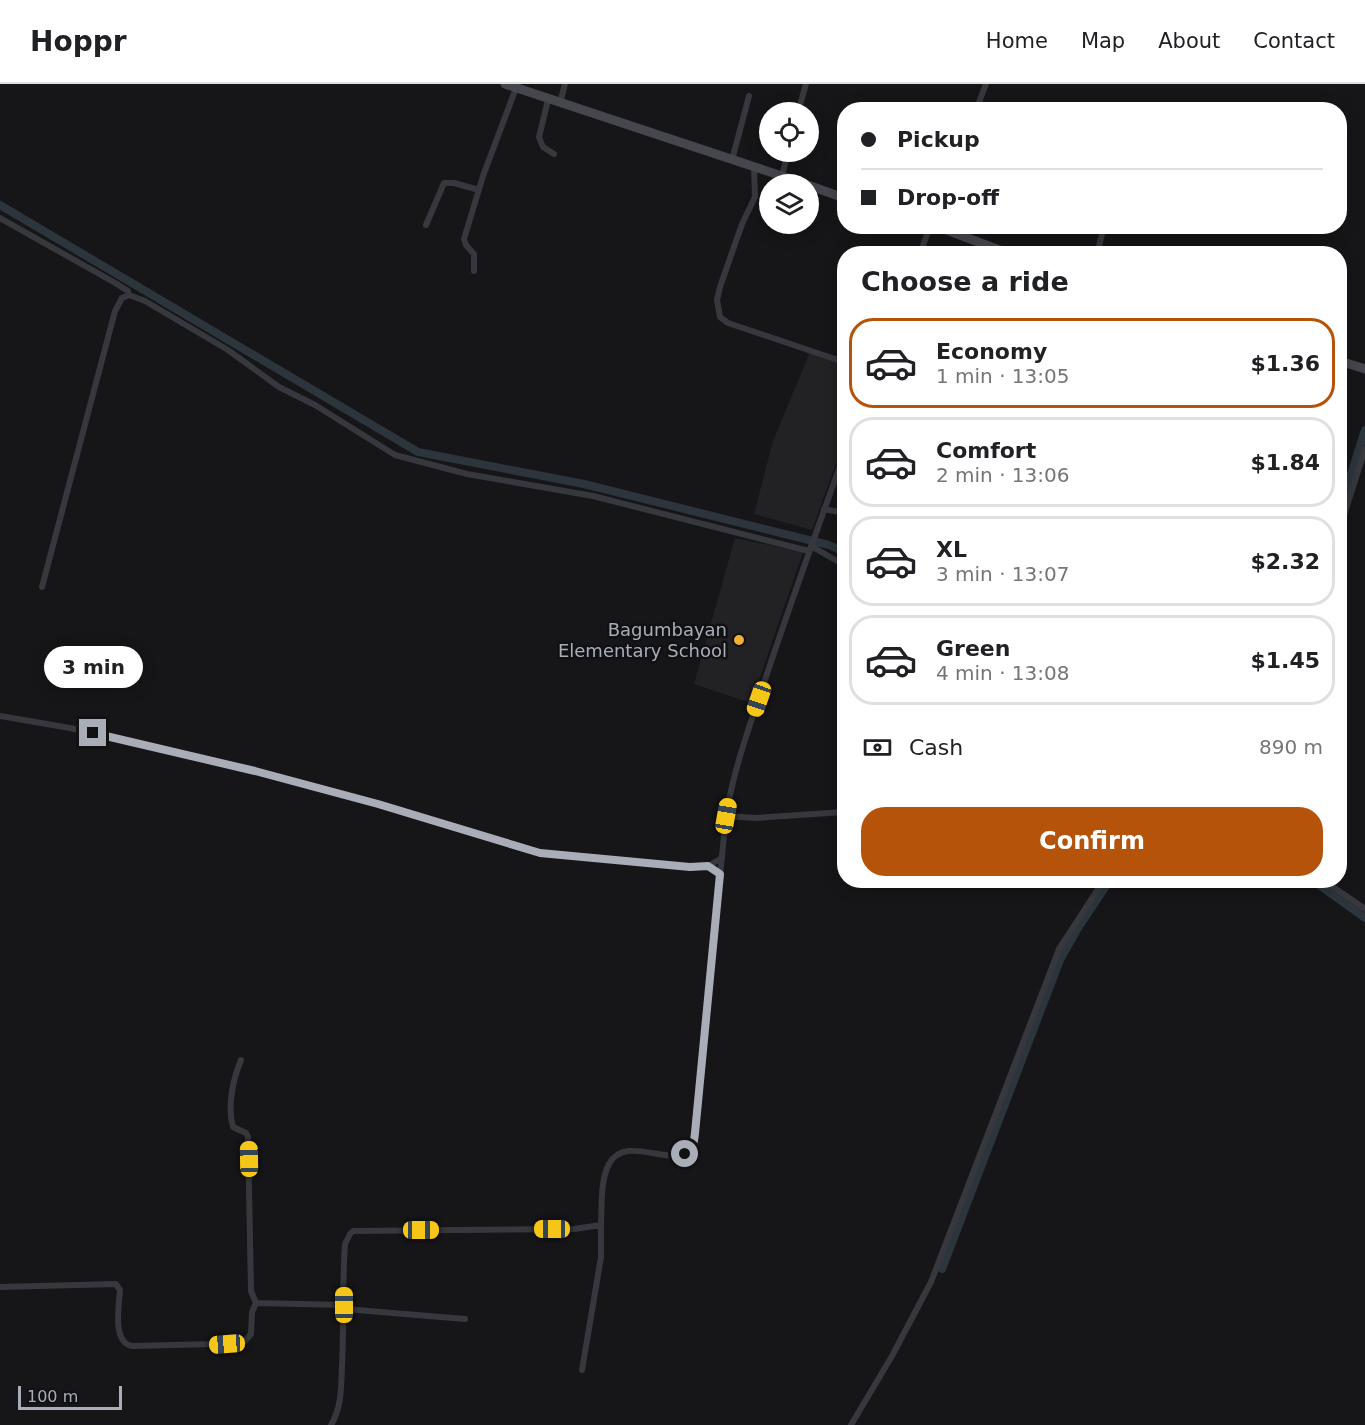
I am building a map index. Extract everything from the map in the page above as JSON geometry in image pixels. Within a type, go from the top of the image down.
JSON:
[{"type":"main road","points":[[505,84],[776,174]]},
{"type":"main road","points":[[819,189],[837,196]]},
{"type":"main road","points":[[957,234],[989,246]]},
{"type":"main road","points":[[1347,363],[1365,369]]},
{"type":"street","points":[[560,103],[565,84]]},
{"type":"street","points":[[801,102],[806,84]]},
{"type":"street","points":[[979,102],[986,84]]},
{"type":"street","points":[[474,272],[474,254],[464,239],[516,88]]},
{"type":"street","points":[[732,160],[749,96]]},
{"type":"street","points":[[548,100],[538,137],[543,147],[554,154]]},
{"type":"street","points":[[754,167],[755,197],[742,224],[722,279],[717,300],[720,317],[728,323],[837,360]]},
{"type":"street","points":[[426,225],[444,183],[454,183],[479,190]]},
{"type":"street","points":[[0,218],[117,284],[128,291],[129,295]]},
{"type":"street","points":[[42,586],[115,311],[122,298],[129,295],[146,301],[228,350],[279,387],[315,405],[395,454],[467,474],[605,499],[724,531],[810,547],[837,561]]},
{"type":"street","points":[[1347,506],[1365,449]]},
{"type":"street","points":[[582,1370],[601,1257],[601,1225],[608,1166],[614,1157],[622,1152],[678,1155],[690,1150],[693,1145],[730,790],[744,741],[837,474]]},
{"type":"street","points":[[824,509],[837,512]]},
{"type":"street","points":[[0,716],[70,728],[255,771],[378,804],[540,853],[690,867],[708,866],[722,858]]},
{"type":"street","points":[[726,816],[756,818],[837,812]]},
{"type":"street","points":[[708,866],[720,874]]},
{"type":"street","points":[[851,1425],[892,1356],[931,1282],[1059,950],[1099,888]]},
{"type":"street","points":[[1335,888],[1365,909]]},
{"type":"street","points":[[0,1287],[116,1284],[120,1290],[120,1333],[127,1345],[214,1344],[245,1341],[251,1334],[252,1312],[256,1303],[251,1291],[248,1137],[246,1132],[233,1127],[231,1118],[233,1081],[241,1060]]},
{"type":"street","points":[[331,1425],[340,1399],[345,1244],[350,1234],[356,1230],[574,1229],[601,1225]]},
{"type":"street","points":[[256,1303],[344,1307],[465,1319]]},
{"type":"shaded area","points":[[810,352],[837,361],[837,461],[812,530],[754,514],[773,441]]},
{"type":"shaded area","name":"Bagumbayan Elementary School","points":[[735,538],[803,552],[751,703],[694,684]]},
{"type":"waterway","points":[[0,205],[418,452],[584,484],[837,549]]},
{"type":"waterway","points":[[1347,487],[1365,430]]},
{"type":"waterway","points":[[942,1269],[1060,960],[1105,888]]},
{"type":"waterway","points":[[1323,888],[1365,918]]},
{"type":"place","name":"Bagumbayan Elementary School","points":[[739,640]]},
{"type":"route","points":[[93,733],[255,771],[378,804],[540,853],[690,867],[708,866],[720,874],[695,1133],[693,1145],[685,1154]]}]
